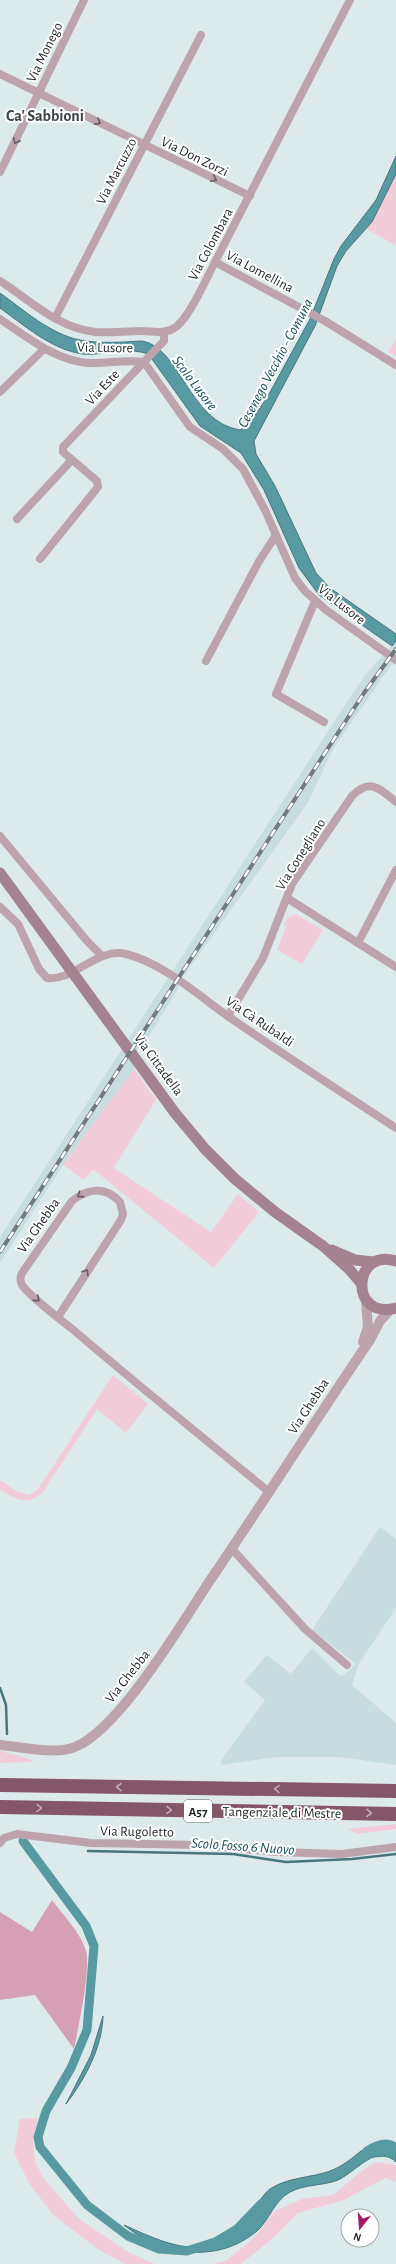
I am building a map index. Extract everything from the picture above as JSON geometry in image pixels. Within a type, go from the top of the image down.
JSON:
[{"type":"highway","name":"Tangenziale di Mestre","points":[[0,1785],[396,1791]]},
{"type":"highway","name":"Tangenziale di Mestre","points":[[0,1807],[396,1814]]},
{"type":"main road","name":"Via Cittadella","points":[[0,873],[138,1059],[175,1112],[221,1166],[274,1212],[322,1246],[349,1269],[361,1283]]},
{"type":"main road","name":"Via Cittadella","points":[[322,1246],[355,1260],[374,1262],[395,1260]]},
{"type":"main road","points":[[374,1262],[363,1275],[361,1283],[366,1300],[377,1308],[393,1309]]},
{"type":"street","name":"Via Monego","points":[[0,172],[84,0]]},
{"type":"street","name":"Via Colombara","points":[[164,332],[173,329],[181,322],[215,262],[350,0]]},
{"type":"street","name":"Via Marcuzzo","points":[[55,318],[201,35]]},
{"type":"street","name":"Via Don Zorzi","points":[[0,74],[250,196]]},
{"type":"street","name":"Via Lomellina","points":[[215,262],[306,310],[396,365]]},
{"type":"street","points":[[0,281],[55,318],[76,328],[95,332],[164,332]]},
{"type":"street","name":"Via Lusore","points":[[0,319],[44,349],[64,358],[82,362],[145,360],[190,427],[223,449],[243,469],[265,510],[295,578],[315,601],[396,660]]},
{"type":"street","name":"Via Este","points":[[70,458],[63,452],[63,447],[164,341],[164,332]]},
{"type":"street","points":[[0,392],[44,349]]},
{"type":"street","points":[[17,519],[69,463],[70,458],[97,481],[98,487],[40,559]]},
{"type":"street","points":[[206,661],[258,563],[276,534]]},
{"type":"street","points":[[315,601],[276,694],[324,722]]},
{"type":"street","name":"Via Conegliano","points":[[228,1016],[263,958],[292,884],[359,790],[368,786],[374,787],[396,802]]},
{"type":"street","points":[[0,836],[87,941],[102,956]]},
{"type":"street","points":[[358,943],[396,870]]},
{"type":"street","points":[[287,898],[396,967]]},
{"type":"street","name":"Via Cà Rubaldi","points":[[0,907],[18,924],[39,969],[47,978],[56,978],[102,956],[126,954],[147,962],[177,980],[228,1016],[396,1128]]},
{"type":"street","name":"Via Ghebba","points":[[55,1314],[121,1220],[123,1214],[120,1202],[108,1193],[93,1190],[79,1195],[72,1201],[22,1273],[22,1284],[55,1314],[269,1492]]},
{"type":"street","name":"Via Ghebba","points":[[358,1355],[368,1327],[366,1300]]},
{"type":"street","name":"Via Ghebba","points":[[0,1745],[59,1750],[74,1748],[98,1732],[123,1705],[163,1653],[358,1355],[370,1340],[380,1321],[393,1309]]},
{"type":"street","points":[[232,1549],[305,1629],[347,1665]]},
{"type":"street","name":"Via Rugoletto","points":[[0,1843],[4,1838],[17,1834],[91,1843],[201,1845],[276,1852],[342,1854],[396,1847]]},
{"type":"shaded area","points":[[396,174],[396,246],[367,229]]},
{"type":"shaded area","points":[[396,339],[396,356],[388,352]]},
{"type":"shaded area","points":[[396,641],[396,658],[333,749],[307,804],[182,978],[179,987],[149,1036],[139,1046],[134,1069],[63,1165],[0,1263],[0,1237],[347,702],[366,674]]},
{"type":"shaded area","points":[[295,914],[323,930],[302,964],[277,950],[286,927],[284,925],[287,918]]},
{"type":"shaded area","points":[[134,1069],[156,1100],[114,1168],[211,1232],[238,1194],[259,1212],[214,1268],[93,1169],[84,1180],[63,1165]]},
{"type":"shaded area","points":[[113,1375],[148,1404],[126,1433],[97,1409],[43,1492],[38,1497],[22,1500],[0,1490],[0,1480],[18,1492],[29,1495],[38,1489]]},
{"type":"shaded area","points":[[380,1527],[396,1539],[396,1608],[358,1665],[352,1685],[396,1723],[396,1765],[339,1757],[276,1757],[221,1765],[221,1760],[265,1700],[244,1682],[267,1655],[291,1674],[312,1648],[341,1677],[356,1664],[312,1630]]},
{"type":"shaded area","points":[[0,1751],[27,1758],[34,1762],[0,1763]]},
{"type":"shaded area","points":[[396,1824],[396,1829],[358,1834],[347,1829]]},
{"type":"shaded area","points":[[52,1900],[76,1931],[84,1944],[86,1951],[87,1971],[74,2049],[35,1995],[0,2000],[0,1912],[32,1932]]},
{"type":"shaded area","points":[[38,2118],[33,2140],[35,2162],[45,2180],[79,2219],[130,2253],[155,2264],[125,2264],[99,2250],[53,2215],[29,2183],[14,2153],[20,2119]]},
{"type":"shaded area","points":[[376,2162],[396,2165],[396,2182],[385,2178],[344,2200],[298,2213],[272,2239],[241,2264],[214,2264],[227,2260],[253,2239],[275,2211],[302,2199],[333,2195],[363,2170]]},
{"type":"water","points":[[396,156],[396,174],[372,222],[346,251],[337,266],[315,326],[254,441],[256,454],[275,486],[316,573],[330,588],[396,634],[396,641],[392,646],[319,595],[299,568],[264,490],[241,453],[200,426],[149,355],[143,352],[135,351],[82,354],[60,347],[39,336],[0,308],[0,293],[38,321],[58,333],[69,337],[95,342],[142,341],[155,346],[166,356],[197,400],[209,414],[223,424],[240,430],[249,424],[268,396],[310,319],[334,259],[341,246],[376,200]]},
{"type":"water","points":[[103,2016],[99,2040],[91,2063],[80,2084],[66,2104],[91,2055]]},
{"type":"water","points":[[381,2143],[396,2146],[396,2162],[383,2156],[370,2158],[338,2180],[296,2189],[290,2192],[280,2200],[257,2231],[242,2241],[225,2248],[208,2252],[190,2252],[172,2249],[155,2244],[139,2236],[124,2225],[157,2239],[188,2247],[203,2246],[218,2242],[233,2233],[248,2219],[263,2196],[270,2189],[284,2182],[335,2169],[363,2150]]},
{"type":"waterway","name":"Scolo Fosso 6 Nuovo","points":[[0,1688],[6,1705],[7,1734]]},
{"type":"waterway","points":[[23,1841],[86,1926],[94,1946],[87,2030],[71,2068],[46,2111],[38,2137],[40,2147],[87,2205],[128,2236],[159,2249],[187,2251],[215,2242],[237,2229],[262,2203]]},
{"type":"waterway","name":"Scolo Fosso 6 Nuovo","points":[[88,1851],[233,1854],[286,1862],[352,1859],[396,1854]]},
{"type":"waterway","points":[[367,2151],[382,2144],[389,2144],[396,2148]]},
{"type":"railway","points":[[0,1252],[364,693],[396,649]]},
{"type":"district","name":"Ca' Sabbioni","points":[[45,115]]},
{"type":"water label","name":"Cesenego Vecchio - Comuna","points":[[275,363]]},
{"type":"water label","name":"Scolo Lusore","points":[[195,383]]}]
